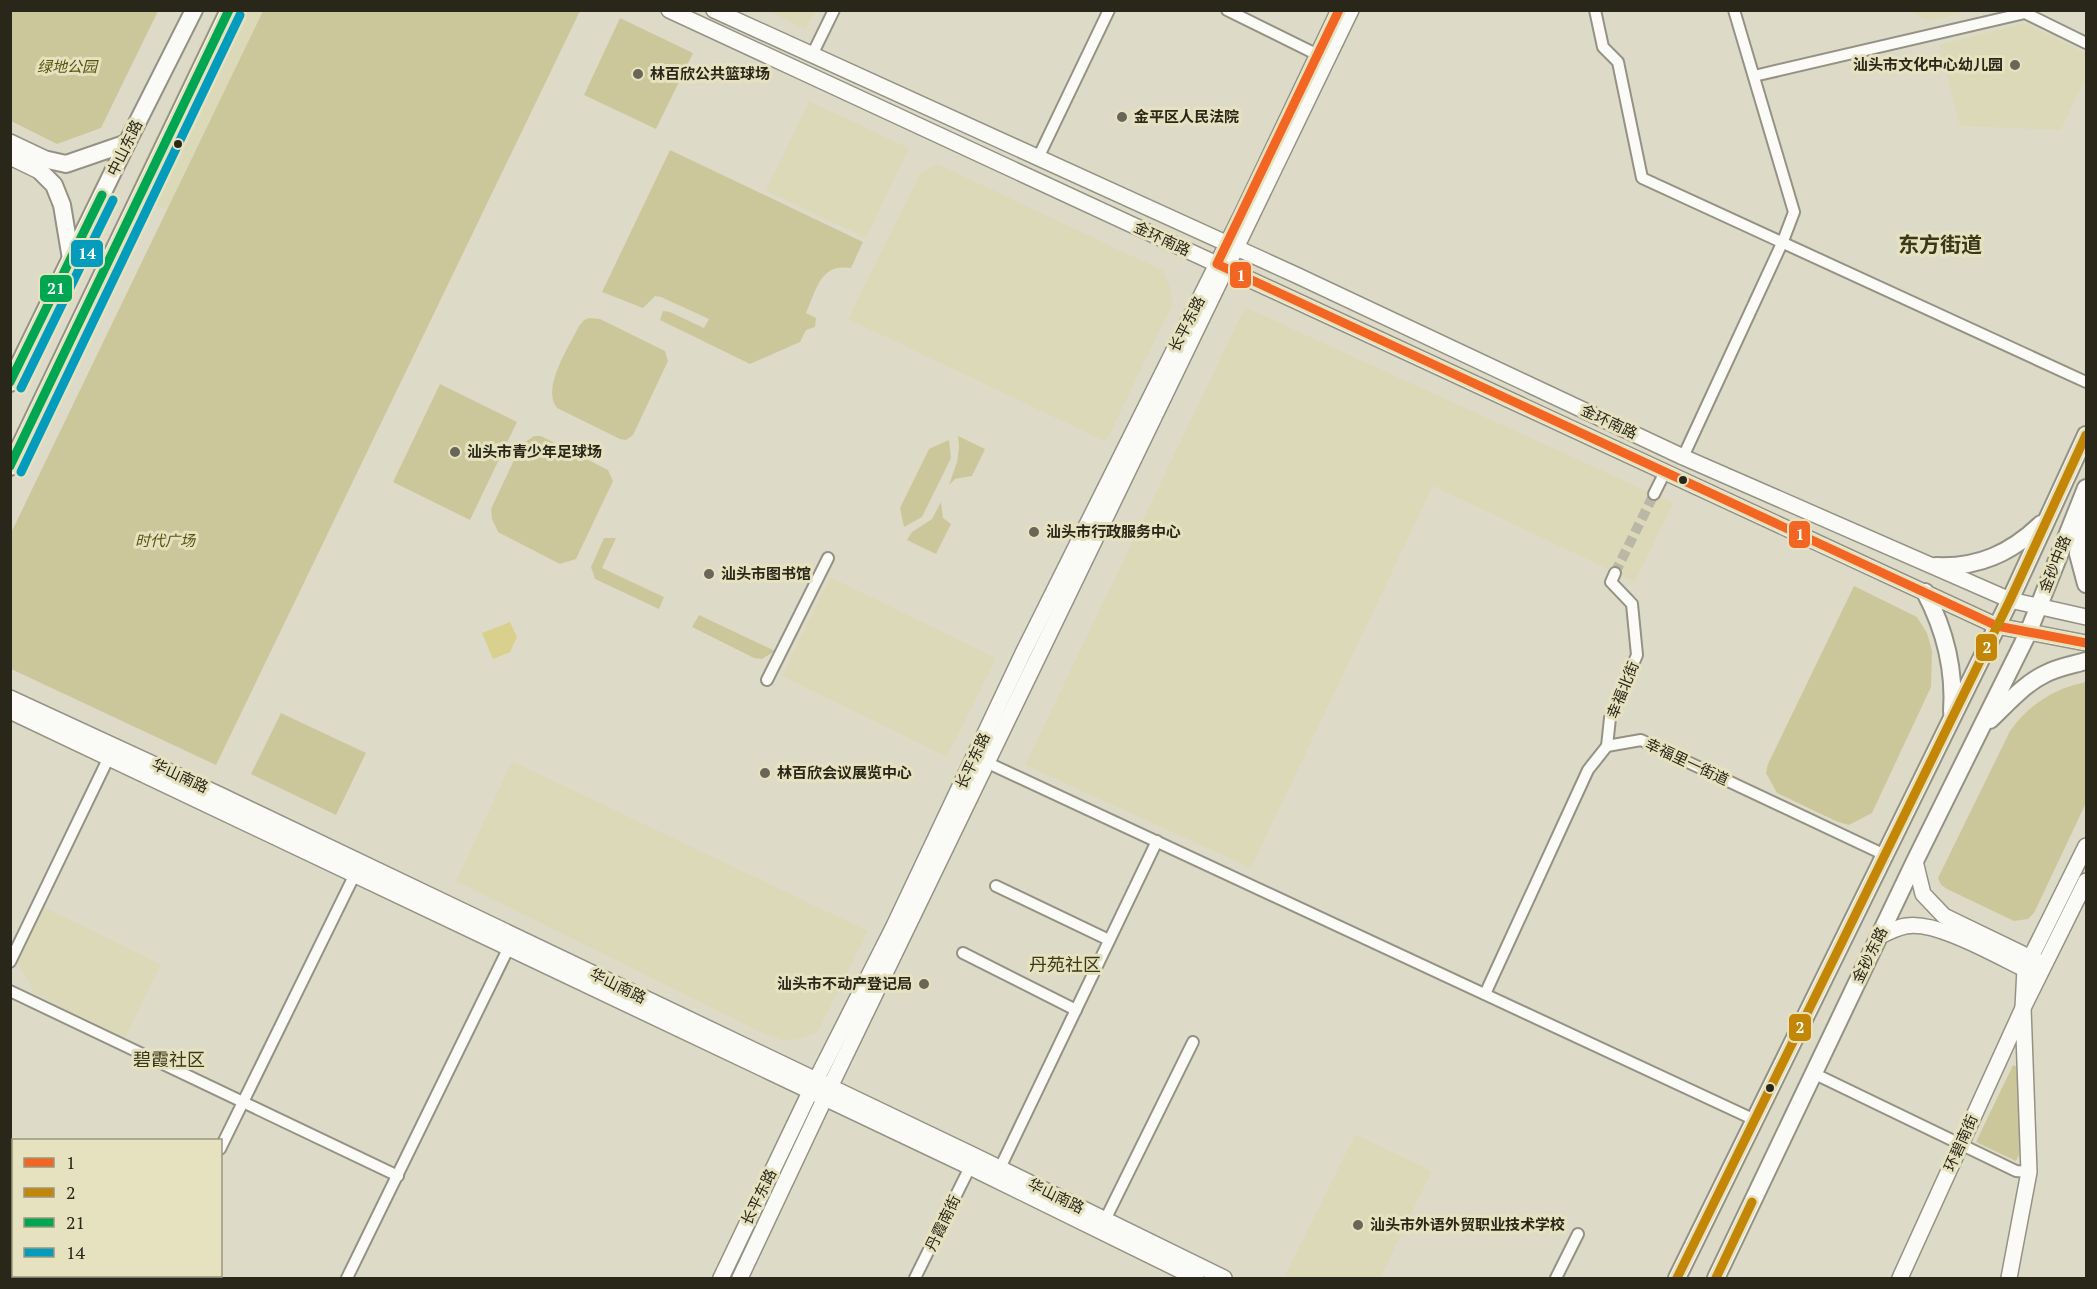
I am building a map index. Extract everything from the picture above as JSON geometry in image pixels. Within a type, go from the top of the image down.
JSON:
[{"type":"main road","name":"中山东路","points":[[10,383],[194,10]]},
{"type":"main road","points":[[10,467],[229,10]]},
{"type":"main road","points":[[71,259],[62,205],[45,166],[66,164],[127,143]]},
{"type":"main road","name":"金砂中路","points":[[2010,600],[2086,435]]},
{"type":"main road","name":"金砂中路","points":[[2028,633],[2086,488]]},
{"type":"main road","points":[[2080,504],[2078,554],[2086,584]]},
{"type":"main road","points":[[1936,567],[1955,567],[1988,560],[2026,539],[2048,517]]},
{"type":"main road","points":[[1925,592],[1938,617],[1946,645],[1953,692],[1951,720]]},
{"type":"main road","name":"金砂东路","points":[[1677,1278],[2010,600]]},
{"type":"main road","name":"金砂东路","points":[[1716,1278],[1915,861],[2028,633]]},
{"type":"main road","points":[[1982,726],[2043,675],[2086,661]]},
{"type":"street","name":"金环南路","points":[[669,10],[1997,626],[2086,643]]},
{"type":"street","name":"金环南路","points":[[714,10],[1232,246],[1683,457],[2010,600],[2086,617]]},
{"type":"street","points":[[812,55],[834,10]]},
{"type":"street","points":[[1038,158],[1109,10]]},
{"type":"street","points":[[1227,10],[1318,55]]},
{"type":"street","points":[[1232,246],[1339,10]]},
{"type":"street","points":[[1232,246],[1351,10]]},
{"type":"street","points":[[1595,10],[1603,47],[1618,62],[1642,178],[2086,382]]},
{"type":"street","points":[[1683,457],[1783,241],[1794,212],[1734,11]]},
{"type":"street","points":[[1754,76],[2026,12],[2086,43]]},
{"type":"street","points":[[10,142],[45,166]]},
{"type":"street","points":[[10,157],[45,166]]},
{"type":"street","name":"长平东路","points":[[740,1278],[827,1093],[988,763],[1232,246]]},
{"type":"street","name":"长平东路","points":[[721,1278],[813,1086],[893,928],[1024,651],[1222,267]]},
{"type":"street","points":[[1654,494],[1665,472]]},
{"type":"street","points":[[767,680],[828,558]]},
{"type":"street","name":"幸福北街","points":[[1607,746],[1610,718],[1637,655],[1632,604],[1611,582],[1615,573]]},
{"type":"street","name":"华山南路","points":[[10,698],[231,800],[813,1086],[970,1167],[1196,1278]]},
{"type":"street","name":"华山南路","points":[[10,711],[509,947],[813,1086]]},
{"type":"street","name":"幸福里一街道","points":[[1607,746],[1641,740],[1885,855]]},
{"type":"street","points":[[1485,994],[1588,770],[1607,746]]},
{"type":"street","points":[[10,962],[110,757]]},
{"type":"street","points":[[988,763],[1755,1120]]},
{"type":"street","points":[[1000,1168],[1157,841]]},
{"type":"street","name":"环碧南街","points":[[1900,1278],[2023,1008],[2035,967],[2086,846]]},
{"type":"street","points":[[1915,861],[1923,894],[1944,916],[2035,967]]},
{"type":"street","points":[[222,1145],[355,874]]},
{"type":"street","name":"环碧南街","points":[[2035,967],[2086,880]]},
{"type":"street","points":[[996,886],[1109,940]]},
{"type":"street","points":[[1880,936],[1905,926],[1918,925],[1940,929],[2035,967]]},
{"type":"street","points":[[347,1278],[509,947]]},
{"type":"street","points":[[963,953],[1076,1010]]},
{"type":"street","points":[[10,991],[398,1176]]},
{"type":"street","points":[[2009,1278],[2029,1172],[2023,1008]]},
{"type":"street","points":[[1105,1220],[1192,1042]]},
{"type":"street","points":[[1813,1073],[2016,1171],[2029,1172]]},
{"type":"street","name":"华山南路","points":[[827,1093],[1000,1168],[1224,1278]]},
{"type":"street","name":"丹霞南街","points":[[915,1278],[970,1167]]},
{"type":"street","points":[[1556,1278],[1578,1234]]},
{"type":"shaded area","points":[[815,10],[806,29],[767,11]]},
{"type":"shaded area","points":[[216,11],[297,11],[196,223],[129,192]]},
{"type":"shaded area","points":[[1908,11],[1971,11],[1929,21]]},
{"type":"shaded area","name":"汕头市文化中心幼儿园","points":[[2025,23],[2086,53],[2086,77],[2061,130],[1960,126],[1939,45]]},
{"type":"shaded area","points":[[809,101],[909,148],[866,238],[766,191]]},
{"type":"shaded area","points":[[938,164],[1162,270],[1170,285],[1173,303],[1106,442],[848,319],[921,172]]},
{"type":"shaded area","points":[[1245,307],[1673,503],[1635,582],[1433,486],[1251,868],[1025,765]]},
{"type":"shaded area","points":[[830,577],[996,658],[947,757],[782,676]]},
{"type":"shaded area","points":[[510,622],[517,637],[510,652],[493,659],[482,633]]},
{"type":"shaded area","points":[[512,761],[868,931],[818,1032],[803,1038],[785,1041],[766,1035],[456,881]]},
{"type":"shaded area","points":[[42,906],[161,964],[125,1038],[35,994],[16,960]]},
{"type":"shaded area","name":"汕头市外语外贸职业技术学校","points":[[1355,1134],[1432,1171],[1380,1278],[1284,1278]]},
{"type":"shaded area","points":[[60,1277],[144,1277],[144,1278]]},
{"type":"green space","name":"绿地公园","points":[[10,11],[158,11],[101,128],[57,144],[11,121]]},
{"type":"green space","name":"时代广场","points":[[263,11],[580,11],[216,765],[11,669],[11,533]]},
{"type":"green space","name":"林百欣公共篮球场","points":[[620,18],[693,53],[656,129],[584,95]]},
{"type":"green space","points":[[670,150],[863,242],[851,268],[832,270],[821,280],[806,313],[816,318],[815,327],[806,330],[800,342],[750,364],[660,320],[663,311],[704,328],[709,319],[661,297],[655,296],[643,308],[602,292]]},
{"type":"green space","points":[[600,319],[665,351],[668,361],[633,435],[626,440],[557,408],[553,400],[552,390],[558,367],[579,326],[584,320]]},
{"type":"green space","name":"汕头市青少年足球场","points":[[440,384],[517,422],[470,520],[393,482]]},
{"type":"green space","points":[[534,436],[541,436],[608,470],[613,481],[576,559],[560,564],[498,532],[492,519],[491,509],[521,445]]},
{"type":"green space","points":[[958,436],[985,449],[972,476],[955,479],[949,485],[957,462]]},
{"type":"green space","points":[[949,440],[951,458],[922,517],[904,527],[900,508],[929,449]]},
{"type":"green space","points":[[941,502],[943,518],[951,524],[936,554],[907,540],[912,532],[932,519]]},
{"type":"green space","points":[[604,538],[616,538],[602,568],[664,597],[659,609],[595,579],[591,567]]},
{"type":"green space","points":[[1854,586],[1917,617],[1927,633],[1932,651],[1931,687],[1872,813],[1849,825],[1777,793],[1766,773],[1768,764]]},
{"type":"green space","points":[[699,615],[775,651],[762,659],[754,658],[692,627]]},
{"type":"green space","points":[[2086,682],[2086,803],[2034,913],[2028,919],[2014,921],[1947,889],[1941,885],[1938,878],[2010,731],[2025,713],[2043,699],[2053,693]]},
{"type":"green space","points":[[281,713],[366,753],[336,815],[251,774]]},
{"type":"green space","points":[[2013,1065],[2019,1068],[2019,1155],[2016,1161],[1976,1142]]},
{"type":"tunnel","points":[[1615,573],[1654,494]]},
{"type":"transit line","name":"21","points":[[10,466],[229,10]]},
{"type":"transit line","name":"1","points":[[1339,10],[1217,264],[1997,626],[2086,643]]},
{"type":"transit line","name":"14","points":[[21,472],[240,15]]},
{"type":"transit line","name":"21","points":[[10,382],[102,195]]},
{"type":"transit line","name":"14","points":[[21,388],[113,200]]},
{"type":"transit line","name":"2","points":[[1677,1278],[2010,600],[2086,435]]},
{"type":"transit line","name":"2","points":[[1716,1278],[1752,1202]]},
{"type":"place","name":"汕头市文化中心幼儿园","points":[[2015,65]]},
{"type":"place","name":"林百欣公共篮球场","points":[[638,74]]},
{"type":"place","name":"金平区人民法院","points":[[1122,117]]},
{"type":"place","name":"汕头市青少年足球场","points":[[455,452]]},
{"type":"place","name":"汕头市行政服务中心","points":[[1034,532]]},
{"type":"place","name":"汕头市图书馆","points":[[709,574]]},
{"type":"place","name":"林百欣会议展览中心","points":[[765,773]]},
{"type":"place","name":"汕头市不动产登记局","points":[[924,984]]},
{"type":"place","name":"汕头市外语外贸职业技术学校","points":[[1358,1225]]},
{"type":"district","name":"东方街道","points":[[1940,245]]},
{"type":"district","name":"丹苑社区","points":[[1065,965]]},
{"type":"district","name":"碧霞社区","points":[[169,1060]]}]
